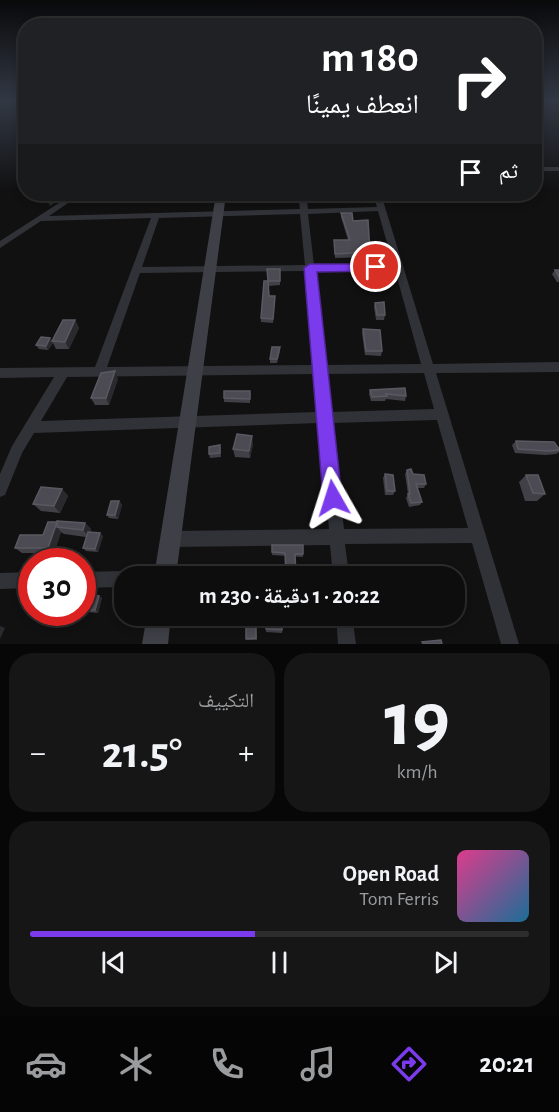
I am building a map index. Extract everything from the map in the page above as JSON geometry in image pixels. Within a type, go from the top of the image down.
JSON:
[{"type":"street","points":[[542,169],[559,169]]},
{"type":"street","points":[[0,245],[67,201]]},
{"type":"street","points":[[166,566],[220,201]]},
{"type":"street","points":[[303,201],[339,566]]},
{"type":"street","points":[[378,201],[510,644]]},
{"type":"street","points":[[40,219],[381,209]]},
{"type":"street","points":[[99,373],[156,215]]},
{"type":"street","points":[[136,270],[398,267]]},
{"type":"street","points":[[0,374],[559,367]]},
{"type":"street","points":[[0,490],[17,450],[63,373]]},
{"type":"street","points":[[31,427],[442,414]]},
{"type":"street","points":[[170,539],[478,535]]},
{"type":"street","points":[[96,580],[114,579]]},
{"type":"street","points":[[0,581],[18,580]]},
{"type":"street","points":[[155,644],[157,626]]},
{"type":"street","points":[[345,626],[347,644]]},
{"type":"building","points":[[341,213],[352,213],[353,221],[368,220],[370,252],[335,254],[334,240],[350,240]]},
{"type":"building","points":[[267,269],[280,269],[280,281],[268,281]]},
{"type":"building","points":[[264,281],[268,281],[269,296],[275,296],[273,319],[261,318]]},
{"type":"building","points":[[384,302],[385,315],[377,315],[375,303]]},
{"type":"building","points":[[63,320],[75,320],[65,342],[52,341]]},
{"type":"building","points":[[363,329],[380,330],[382,351],[366,351]]},
{"type":"building","points":[[41,337],[50,338],[46,346],[36,345]]},
{"type":"building","points":[[272,347],[280,347],[277,359],[270,359]]},
{"type":"building","points":[[115,371],[106,398],[91,398],[101,373]]},
{"type":"building","points":[[405,388],[406,396],[386,394],[387,396],[372,397],[370,390]]},
{"type":"building","points":[[224,391],[250,391],[250,399],[224,398]]},
{"type":"building","points":[[237,434],[252,436],[249,451],[233,449]]},
{"type":"building","points":[[516,441],[554,442],[559,450],[518,449]]},
{"type":"building","points":[[220,445],[220,453],[209,454],[209,447]]},
{"type":"building","points":[[411,469],[413,474],[424,475],[426,484],[416,484],[422,502],[411,503],[408,494],[410,494],[407,470]]},
{"type":"building","points":[[385,474],[393,475],[395,491],[387,491]]},
{"type":"building","points":[[526,475],[538,475],[545,494],[533,493]]},
{"type":"building","points":[[41,487],[62,489],[54,506],[33,504]]},
{"type":"building","points":[[111,501],[119,501],[115,515],[107,515]]},
{"type":"building","points":[[57,521],[85,523],[83,530],[57,527]]},
{"type":"building","points":[[48,522],[57,522],[48,548],[15,548],[20,535],[43,535]]},
{"type":"building","points":[[88,532],[100,533],[95,548],[83,548]]},
{"type":"building","points":[[272,545],[303,545],[303,554],[295,554],[296,566],[286,566],[285,553],[272,552]]},
{"type":"building","points":[[246,626],[256,626],[256,638],[246,639]]},
{"type":"building","points":[[266,626],[282,626],[282,630],[266,629]]},
{"type":"building","points":[[441,640],[442,644],[423,644],[422,642]]},
{"type":"route","points":[[333,498],[310,268],[376,267]]}]
